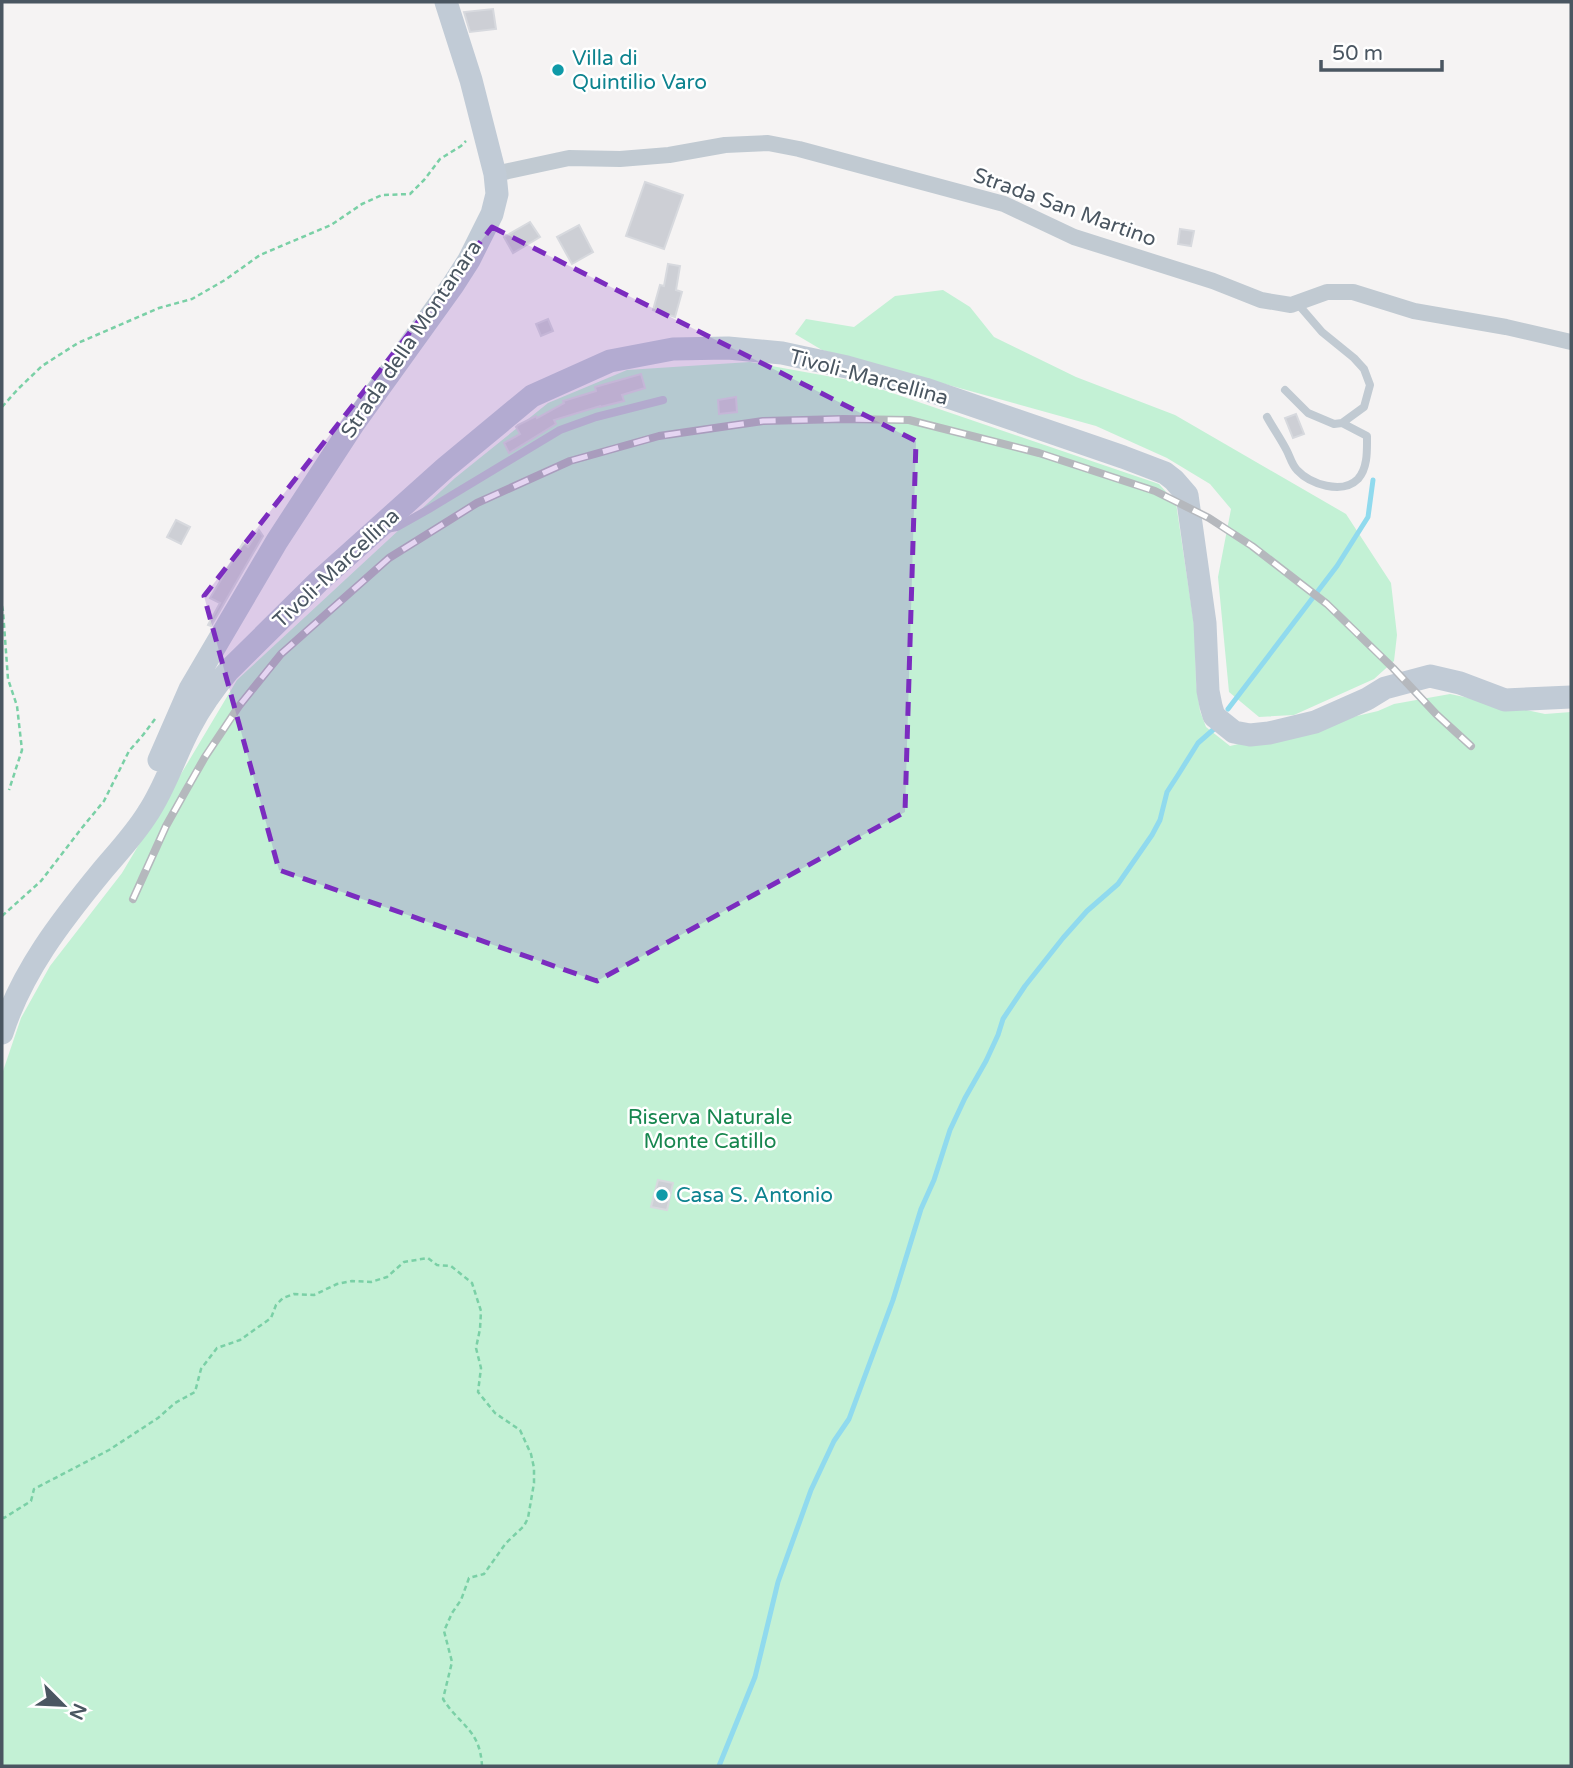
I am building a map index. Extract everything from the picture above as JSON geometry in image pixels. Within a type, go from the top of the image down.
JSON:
[{"type":"main road","name":"Strada della Montanara","points":[[135,831],[160,757],[184,701],[219,637],[277,541],[354,423],[446,296],[469,260],[494,208],[497,194],[495,174],[446,2]]},
{"type":"main road","name":"Tivoli-Marcellina","points":[[2,1033],[22,984],[42,949],[155,802],[204,703],[236,663],[374,532],[445,468],[532,396],[610,361],[673,349],[728,348],[782,353],[847,367],[925,389],[1165,473],[1188,495],[1205,623],[1208,691],[1214,716],[1234,732],[1250,735],[1269,733],[1315,722],[1385,688],[1430,676],[1460,683],[1505,700],[1571,697]]},
{"type":"street","name":"Strada San Martino","points":[[495,174],[569,158],[620,159],[768,142],[1004,204],[1074,237],[1213,281],[1261,300],[1291,306],[1327,292],[1353,292],[1414,311],[1506,327],[1571,342]]},
{"type":"lane","points":[[1285,390],[1308,413],[1334,424],[1342,423],[1364,407],[1370,385],[1364,369],[1322,332],[1297,303]]},
{"type":"lane","points":[[374,532],[397,527],[560,430],[596,417],[663,400]]},
{"type":"lane","points":[[1267,417],[1296,470],[1316,483],[1332,487],[1347,485],[1357,479],[1367,454],[1367,436],[1342,423]]},
{"type":"path","points":[[2,407],[43,366],[78,344],[159,308],[192,299],[260,255],[331,225],[362,204],[383,195],[410,194],[440,159],[471,136],[485,134]]},
{"type":"path","points":[[2,606],[8,679],[17,706],[22,750],[9,790]]},
{"type":"path","points":[[2,916],[41,881],[104,801],[129,751],[161,712]]},
{"type":"path","points":[[2,1517],[31,1502],[34,1489],[108,1450],[195,1392],[201,1370],[217,1348],[240,1340],[271,1318],[276,1305],[283,1298],[294,1294],[314,1295],[337,1284],[371,1282],[387,1277],[404,1262],[428,1258],[437,1265],[451,1266],[472,1283],[481,1311],[476,1348],[481,1368],[478,1392],[495,1413],[520,1430],[534,1468],[534,1483],[524,1527],[506,1543],[484,1574],[469,1578],[461,1600],[443,1631],[452,1662],[443,1699],[449,1709],[474,1734],[481,1753],[482,1766]]},
{"type":"highlighted area","points":[[492,227],[916,441],[905,812],[597,981],[279,870],[204,596]]},
{"type":"green space","points":[[943,290],[970,307],[994,337],[1076,377],[1175,415],[1346,514],[1391,583],[1397,635],[1394,661],[1374,679],[1294,715],[1259,717],[1229,692],[1218,577],[1231,509],[1210,484],[1167,458],[1096,426],[822,350],[795,334],[806,319],[854,327],[895,296]]},
{"type":"green space","name":"Riserva Naturale Monte Catillo","points":[[750,362],[860,382],[1159,484],[1176,503],[1195,631],[1196,682],[1200,711],[1206,727],[1230,746],[1378,711],[1394,704],[1450,694],[1545,714],[1571,712],[1571,1766],[2,1766],[2,1074],[21,1018],[50,966],[122,873],[237,680],[455,478],[548,403],[627,370]]},
{"type":"building","points":[[493,9],[496,29],[470,32],[464,12]]},
{"type":"building","points":[[645,182],[683,195],[664,249],[626,236]]},
{"type":"building","points":[[530,222],[540,237],[513,253],[504,237]]},
{"type":"building","points":[[579,225],[593,252],[572,264],[557,237]]},
{"type":"building","points":[[1180,229],[1194,231],[1191,246],[1178,244]]},
{"type":"building","points":[[668,264],[680,266],[676,290],[682,292],[675,317],[653,310],[660,285],[664,286]]},
{"type":"building","points":[[548,319],[553,331],[541,336],[536,324]]},
{"type":"building","points":[[641,374],[645,388],[622,395],[624,401],[554,420],[556,424],[509,453],[504,443],[520,434],[516,427],[518,425],[536,416],[537,418],[564,403],[563,401],[596,391],[595,387]]},
{"type":"building","points":[[736,397],[737,412],[719,414],[718,400]]},
{"type":"building","points":[[1296,414],[1304,434],[1293,438],[1285,418]]},
{"type":"building","points":[[176,520],[190,527],[181,544],[167,537]]},
{"type":"building","points":[[259,530],[263,536],[211,626],[208,625],[220,603],[210,598],[243,543],[248,547]]},
{"type":"building","name":"Casa S. Antonio","points":[[658,1180],[673,1183],[667,1210],[651,1207]]},
{"type":"waterway","points":[[1228,709],[1337,566],[1368,517],[1373,480]]},
{"type":"waterway","points":[[719,1766],[755,1677],[778,1582],[811,1490],[834,1441],[849,1419],[893,1300],[921,1209],[934,1180],[950,1130],[965,1098],[986,1061],[1003,1019],[1025,986],[1087,911],[1118,884],[1160,820],[1167,792],[1198,743],[1214,729]]},
{"type":"railway","points":[[133,899],[166,826],[205,757],[239,706],[281,654],[389,558],[477,503],[570,461],[659,436],[763,421],[909,420],[1039,453],[1155,491],[1209,518],[1252,546],[1327,604],[1471,746]]},
{"type":"place","name":"Villa di Quintilio Varo","points":[[558,70]]},
{"type":"place","name":"Casa S. Antonio","points":[[662,1195]]}]
